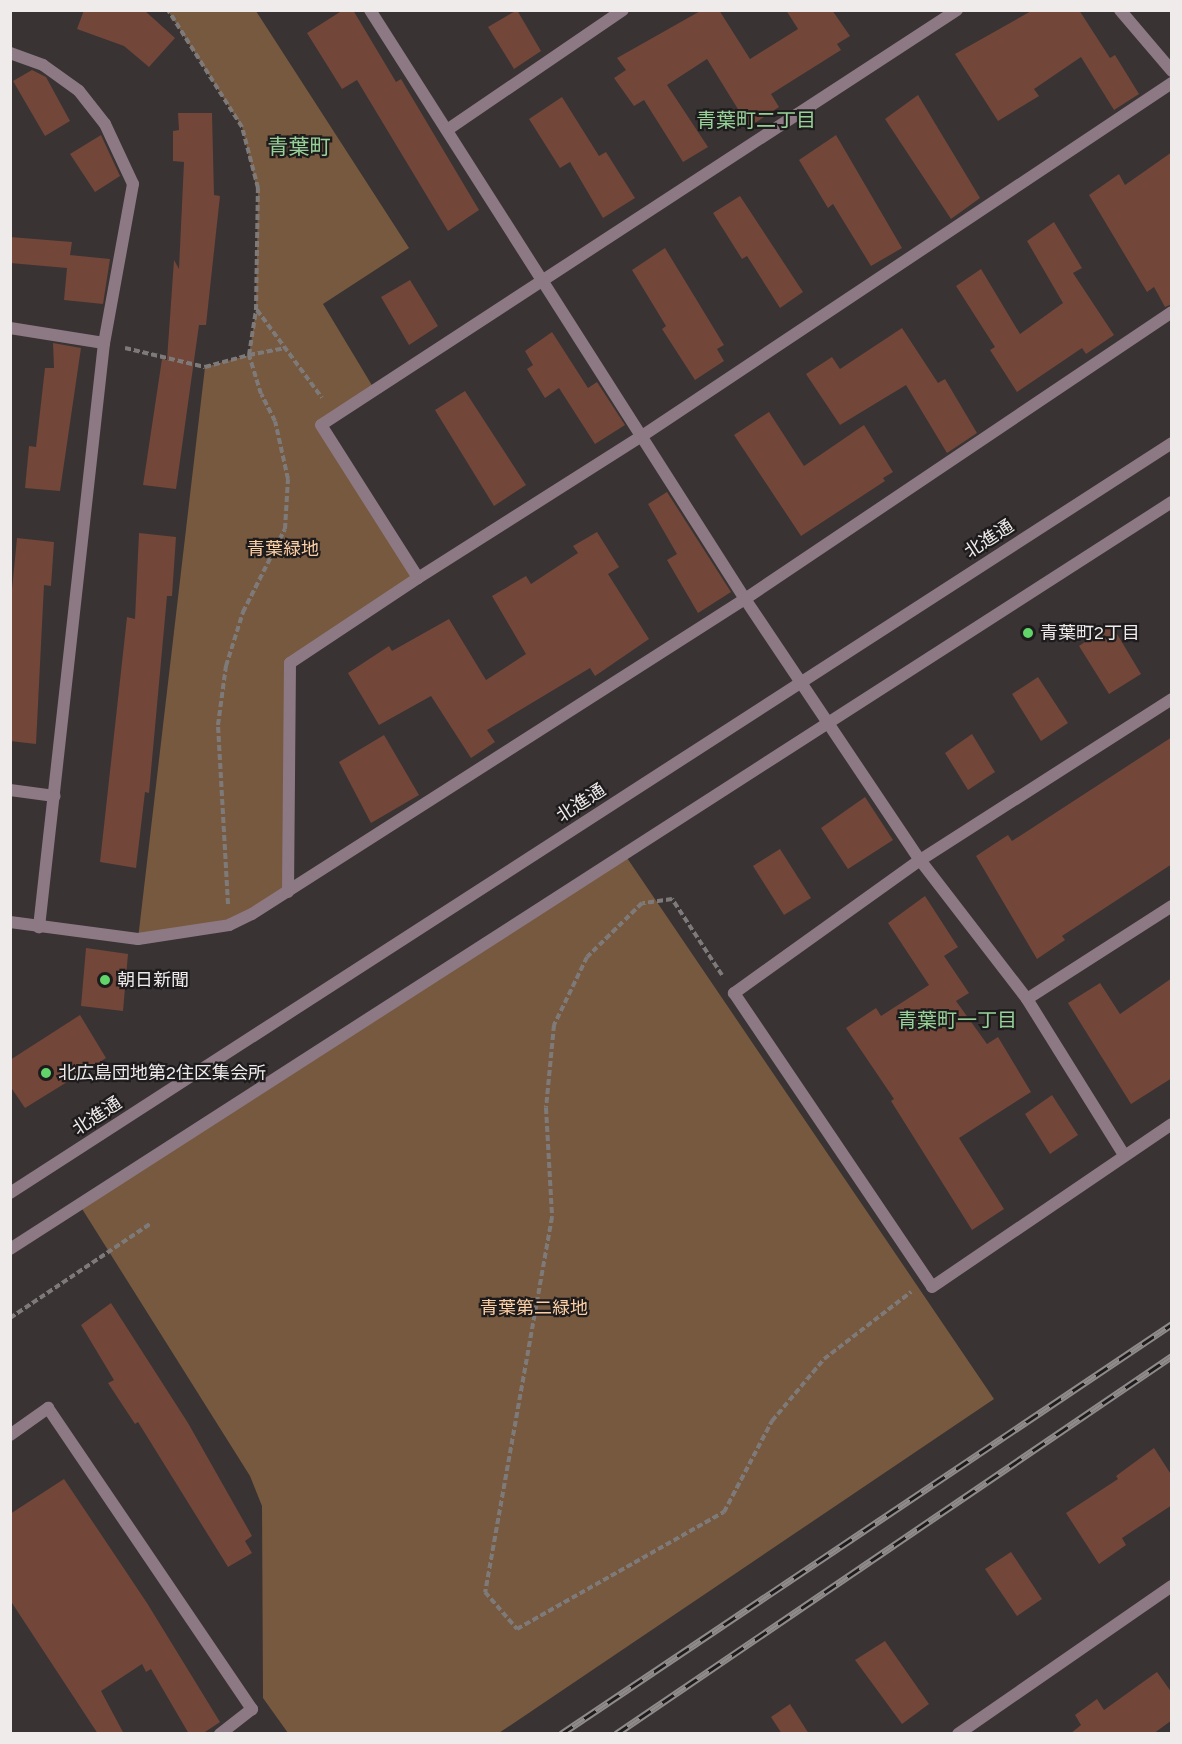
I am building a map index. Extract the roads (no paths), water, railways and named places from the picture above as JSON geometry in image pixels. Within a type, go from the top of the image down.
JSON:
[{"type":"street","points":[[370,10],[745,599],[920,860],[1027,999],[1124,1155]]},
{"type":"street","points":[[447,130],[623,10]]},
{"type":"street","points":[[418,578],[321,425],[543,283],[957,10]]},
{"type":"street","points":[[1120,10],[1172,71]]},
{"type":"street","points":[[10,52],[43,65],[79,91],[105,124],[133,184],[104,343],[39,927]]},
{"type":"street","points":[[288,892],[290,663],[418,578],[642,436],[1172,83]]},
{"type":"street","points":[[10,922],[138,939],[229,925],[288,892],[745,599],[1172,312]]},
{"type":"street","points":[[10,328],[104,343]]},
{"type":"street","name":"北進通","points":[[10,1193],[1172,443]]},
{"type":"street","points":[[10,1249],[826,722],[1172,502]]},
{"type":"street","points":[[1172,699],[920,860],[734,993],[932,1287],[1172,1124]]},
{"type":"street","points":[[10,790],[55,796]]},
{"type":"street","points":[[1027,999],[1172,906]]},
{"type":"street","points":[[10,1435],[48,1407],[252,1709],[220,1734]]},
{"type":"street","points":[[958,1734],[1172,1586]]},
{"type":"railway","points":[[561,1734],[1172,1324]]},
{"type":"railway","points":[[616,1734],[1172,1356]]},
{"type":"place","name":"青葉町2丁目","points":[[1028,633]]},
{"type":"place","name":"朝日新聞","points":[[105,980]]},
{"type":"place","name":"北広島団地第2住区集会所","points":[[46,1073]]},
{"type":"district","name":"青葉町二丁目","points":[[756,120]]},
{"type":"district","name":"青葉町","points":[[299,147]]},
{"type":"district","name":"青葉町一丁目","points":[[957,1020]]},
{"type":"park label","name":"青葉緑地","points":[[283,549]]},
{"type":"park label","name":"青葉第二緑地","points":[[534,1308]]}]
